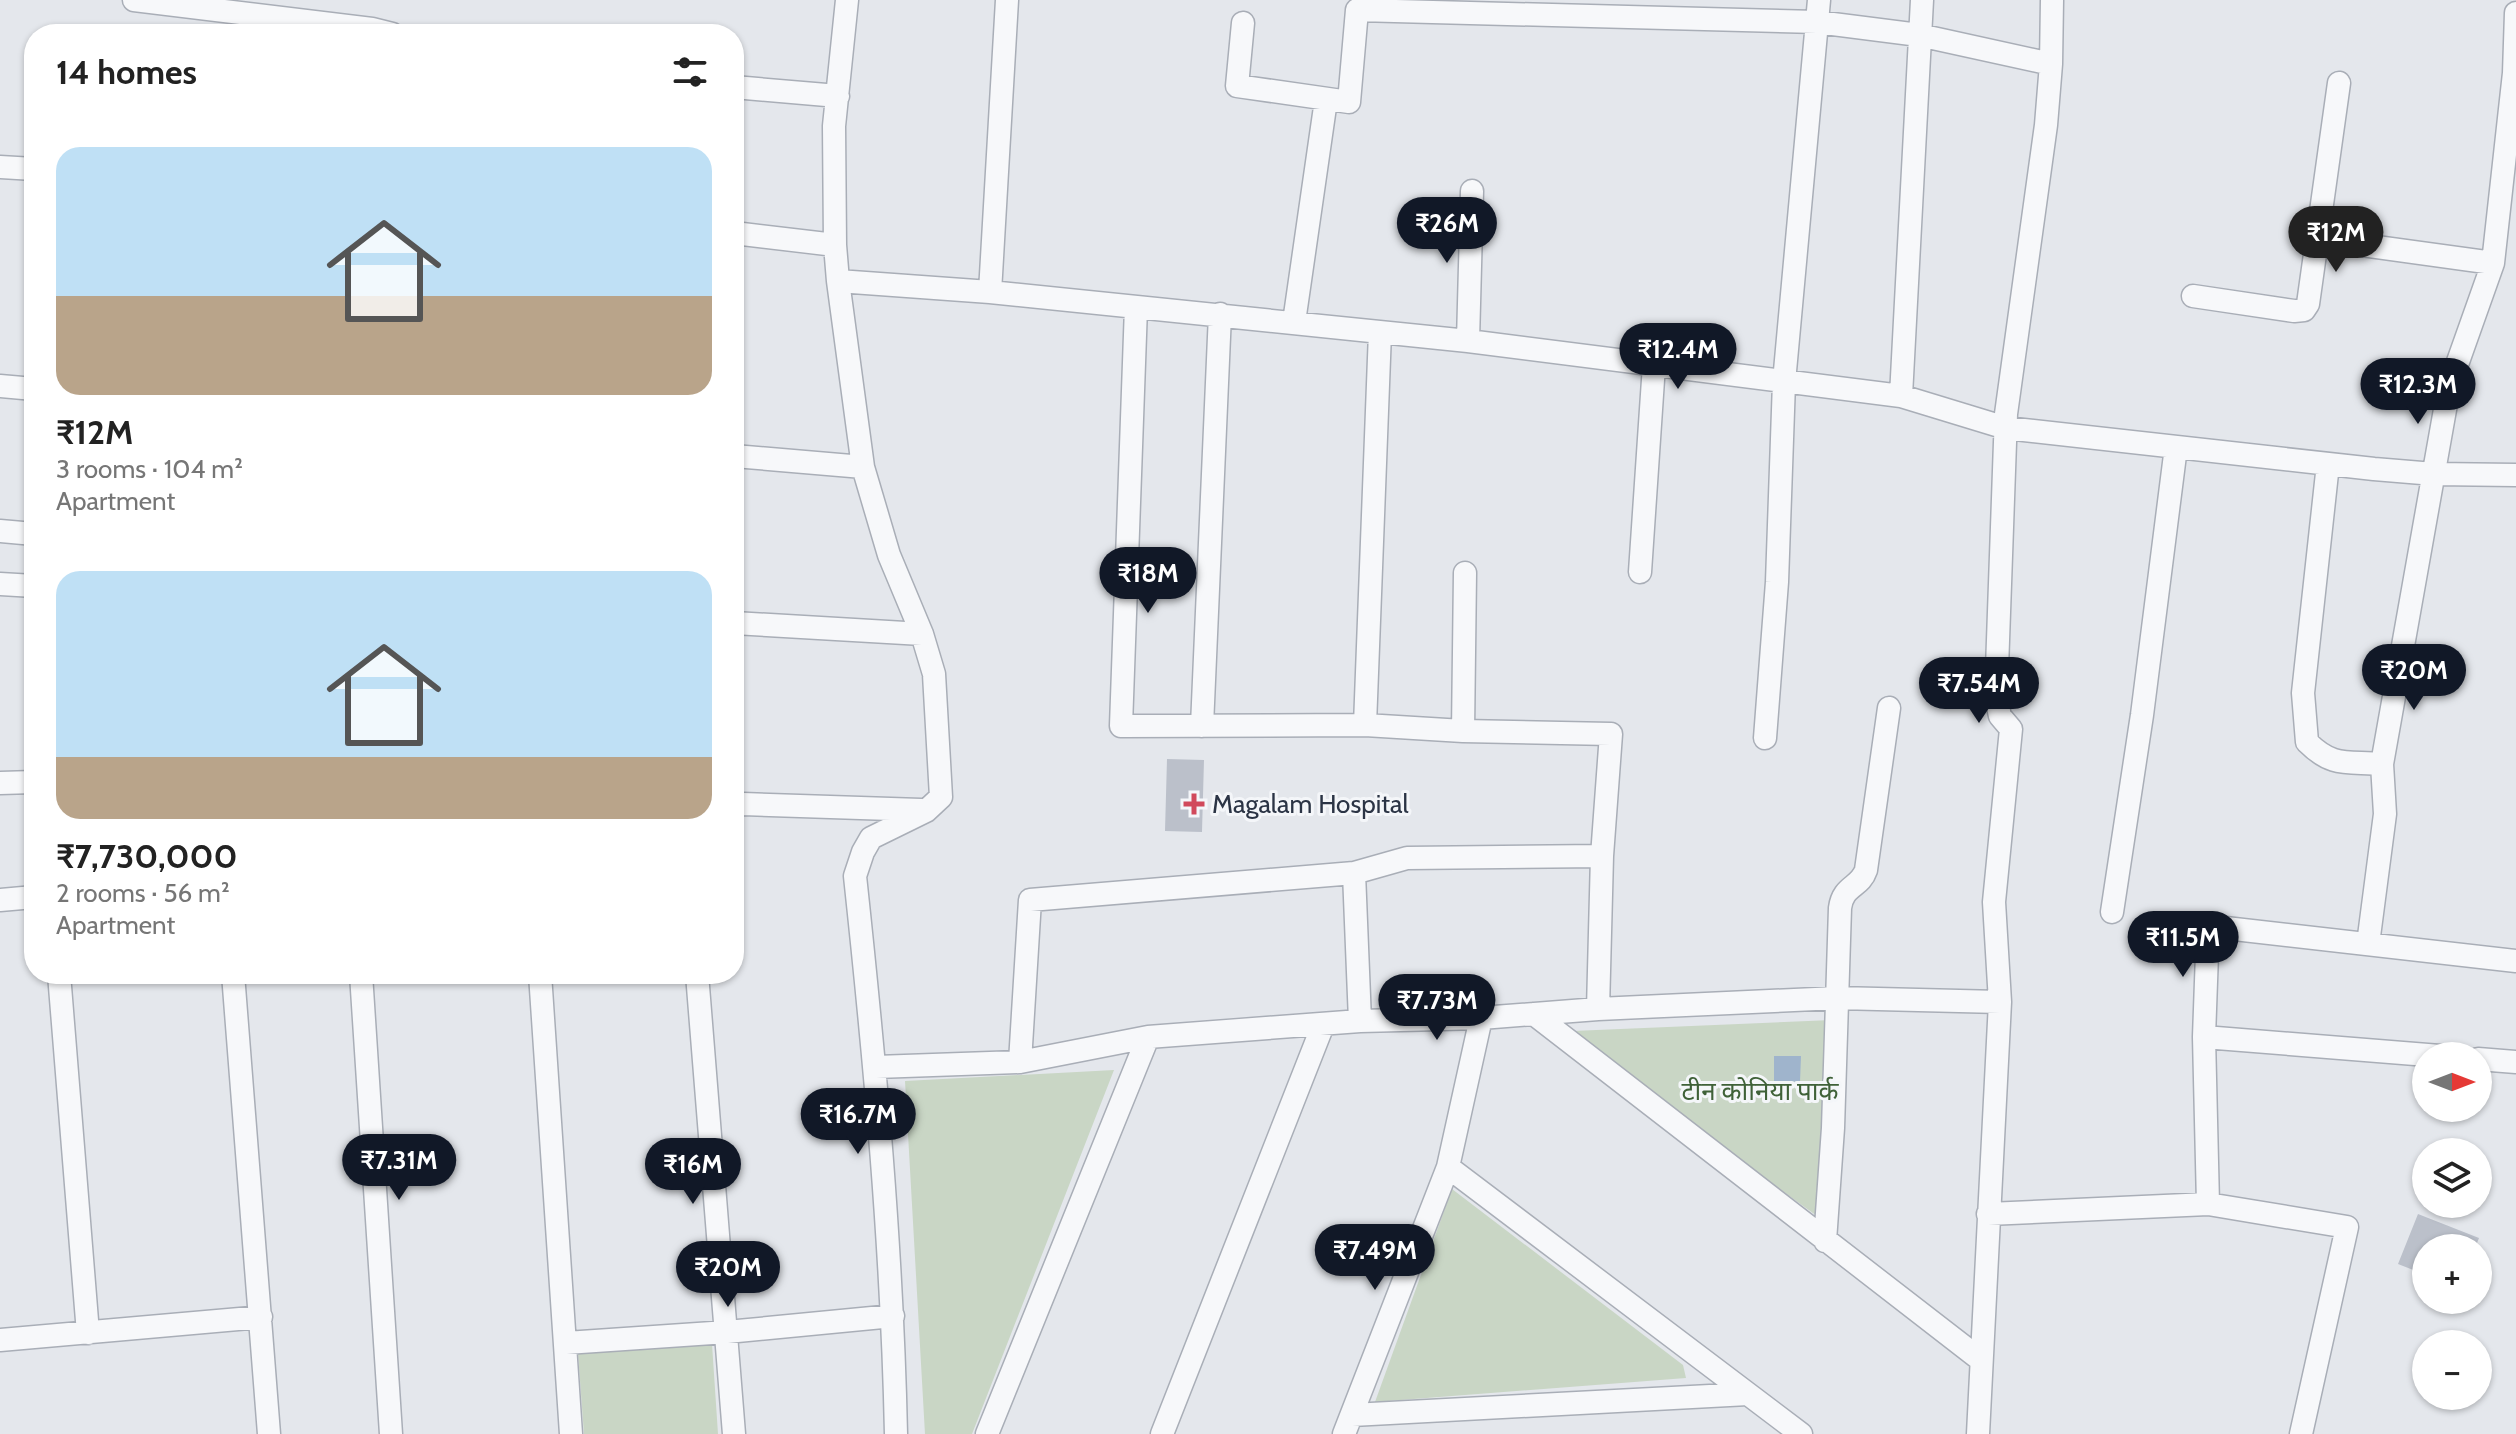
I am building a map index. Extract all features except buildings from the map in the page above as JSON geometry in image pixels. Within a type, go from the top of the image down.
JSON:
[{"type":"street","points":[[134,0],[331,24]]},
{"type":"street","points":[[847,0],[834,126],[838,281],[863,467],[889,555],[922,634],[934,674],[941,797],[926,811],[871,838],[855,876],[876,1067],[893,1316],[896,1434]]},
{"type":"street","points":[[990,292],[1007,0]]},
{"type":"street","points":[[1901,396],[1922,0]]},
{"type":"street","points":[[1978,1434],[2000,1002],[1994,902],[2011,729],[2000,716],[1996,697],[2006,428],[2046,125],[2052,0]]},
{"type":"street","points":[[1243,23],[1237,86],[1349,102],[1357,10],[1818,11],[2051,64]]},
{"type":"street","points":[[1765,738],[1777,582],[1784,382],[1818,11]]},
{"type":"street","points":[[2368,944],[2385,814],[2382,764],[2449,387],[2493,263],[2515,73],[2516,13]]},
{"type":"street","points":[[2193,296],[2304,310],[2308,304],[2339,83]]},
{"type":"street","points":[[744,88],[838,96]]},
{"type":"street","points":[[1294,322],[1326,100]]},
{"type":"street","points":[[0,167],[24,168]]},
{"type":"street","points":[[1468,341],[1472,191]]},
{"type":"street","points":[[744,234],[835,245]]},
{"type":"street","points":[[2318,239],[2493,263]]},
{"type":"street","points":[[838,281],[990,292],[1468,341],[1901,396],[2006,428],[2434,474],[2516,475]]},
{"type":"street","points":[[1136,307],[1121,726],[1365,725],[1463,731],[1611,734],[1602,856],[1598,1009]]},
{"type":"street","points":[[1202,726],[1220,314]]},
{"type":"street","points":[[1365,725],[1380,332]]},
{"type":"street","points":[[1640,572],[1654,365]]},
{"type":"street","points":[[0,386],[24,388]]},
{"type":"street","points":[[2112,912],[2142,715],[2176,447]]},
{"type":"street","points":[[744,457],[863,467]]},
{"type":"street","points":[[2328,464],[2303,693],[2307,742],[2317,753],[2334,762],[2382,764]]},
{"type":"street","points":[[0,531],[24,533]]},
{"type":"street","points":[[1463,731],[1465,573]]},
{"type":"street","points":[[0,584],[24,585]]},
{"type":"street","points":[[744,624],[922,634]]},
{"type":"street","points":[[1825,1241],[1833,1128],[1841,897],[1863,878],[1866,870],[1889,708]]},
{"type":"street","points":[[0,783],[24,782]]},
{"type":"street","points":[[744,804],[926,811]]},
{"type":"street","points":[[1020,1062],[1030,900],[1354,873],[1407,858],[1602,856]]},
{"type":"street","points":[[1354,873],[1360,1021]]},
{"type":"street","points":[[0,900],[24,898]]},
{"type":"street","points":[[2208,1204],[2204,1037],[2208,926],[2516,961]]},
{"type":"street","points":[[60,984],[88,1333]]},
{"type":"street","points":[[234,984],[269,1434]]},
{"type":"street","points":[[362,984],[391,1434]]},
{"type":"street","points":[[541,984],[571,1434]]},
{"type":"street","points":[[698,984],[734,1434]]},
{"type":"street","points":[[876,1067],[1020,1062],[1148,1037],[1360,1021],[1481,1018],[1598,1009],[1837,998],[2000,1002]]},
{"type":"street","points":[[1534,1014],[1981,1360]]},
{"type":"street","points":[[1481,1018],[1448,1167],[1348,1425],[1748,1394]]},
{"type":"street","points":[[1162,1434],[1323,1025]]},
{"type":"street","points":[[987,1434],[1148,1037]]},
{"type":"street","points":[[2204,1037],[2412,1054]]},
{"type":"street","points":[[2492,1060],[2516,1062]]},
{"type":"street","points":[[1448,1167],[1801,1434]]},
{"type":"street","points":[[1988,1214],[2208,1204],[2347,1227],[2301,1434]]},
{"type":"street","points":[[566,1343],[893,1316]]},
{"type":"street","points":[[0,1340],[261,1317]]},
{"type":"green space","name":"टीन कोनिया पार्क","points":[[1832,1020],[1817,1216],[1572,1038],[1573,1031]]},
{"type":"green space","points":[[1114,1070],[972,1434],[925,1434],[905,1081]]},
{"type":"green space","points":[[1452,1189],[1683,1365],[1686,1378],[1375,1402]]},
{"type":"green space","points":[[712,1344],[718,1434],[584,1434],[578,1354]]},
{"type":"water","points":[[1774,1056],[1801,1056],[1800,1082],[1774,1081]]},
{"type":"place","name":"Magalam Hospital","points":[[1194,804]]}]
